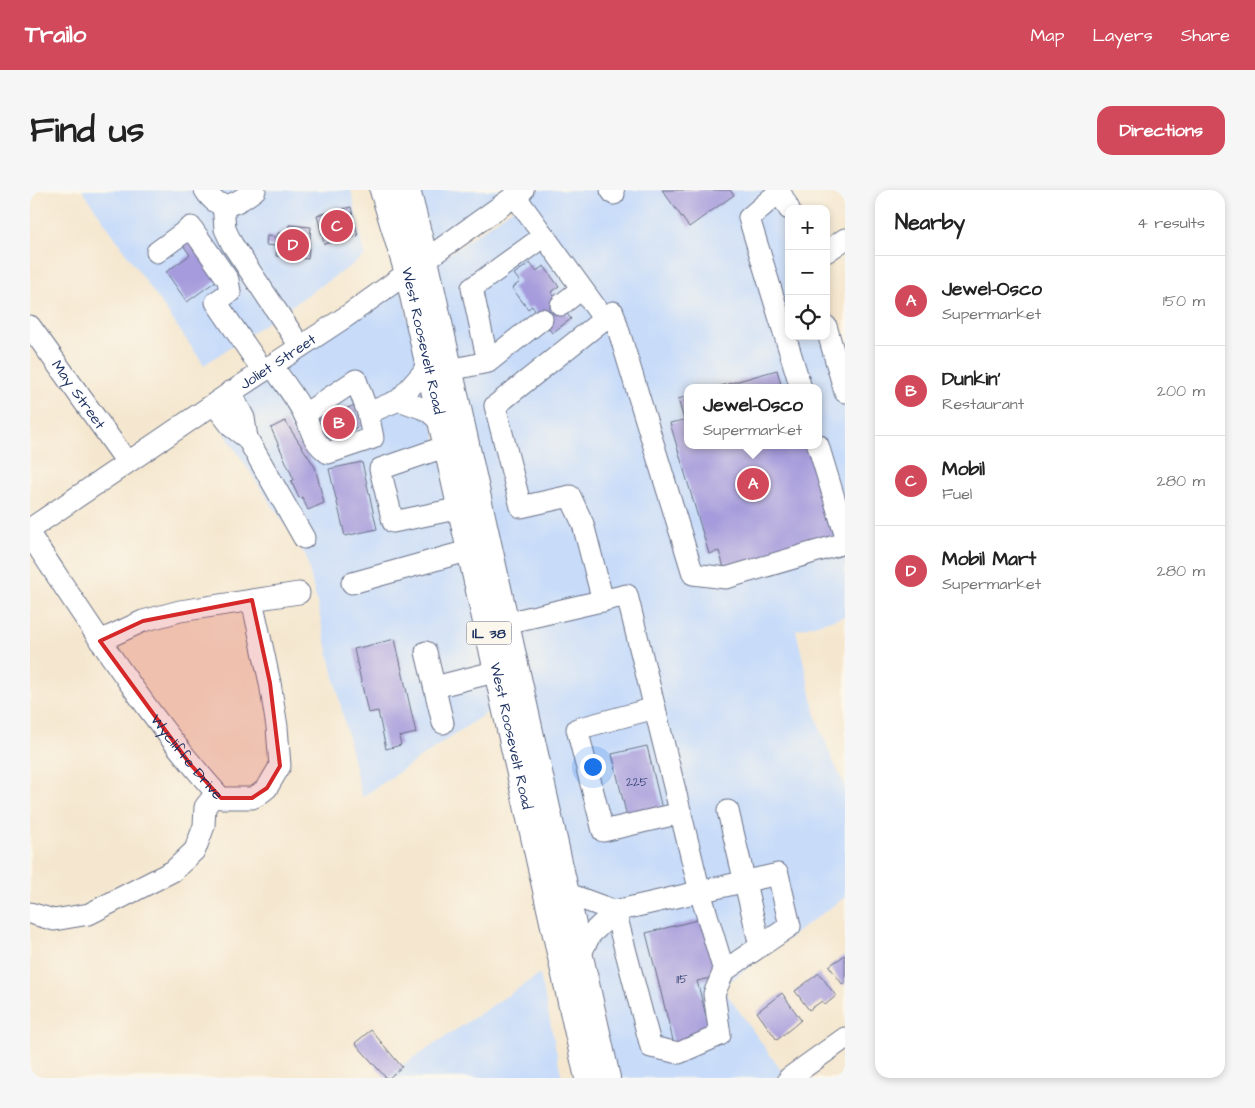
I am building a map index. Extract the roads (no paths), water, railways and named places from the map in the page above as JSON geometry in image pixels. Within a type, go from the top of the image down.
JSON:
[{"type":"main road","name":"West Roosevelt Road","points":[[383,190],[416,267]]},
{"type":"main road","name":"West Roosevelt Road","points":[[408,190],[416,267],[439,366],[506,623],[608,1078]]},
{"type":"main road","name":"West Roosevelt Road","points":[[439,366],[444,434],[588,1078]]},
{"type":"street","points":[[205,190],[215,202],[223,204],[235,204],[255,190]]},
{"type":"street","points":[[511,194],[604,319]]},
{"type":"street","name":"Joliet Street","points":[[30,529],[416,267],[511,194]]},
{"type":"street","points":[[783,197],[749,218],[800,384]]},
{"type":"street","points":[[223,204],[225,229],[232,244],[300,346]]},
{"type":"street","points":[[156,252],[191,227],[228,280],[230,292],[216,302],[305,414],[312,436],[320,447],[328,453],[373,438],[368,413],[356,380],[305,414]]},
{"type":"street","points":[[488,362],[472,288],[544,236]]},
{"type":"street","points":[[829,250],[845,239]]},
{"type":"street","points":[[561,305],[581,288]]},
{"type":"street","points":[[603,601],[583,524],[570,496],[521,507],[495,406],[613,312],[693,574],[726,578],[845,543]]},
{"type":"street","points":[[368,413],[399,400],[422,374],[439,366],[488,362],[542,319]]},
{"type":"street","name":"May Street","points":[[30,326],[127,462]]},
{"type":"street","points":[[830,340],[845,392]]},
{"type":"street","points":[[222,398],[244,418],[247,438],[304,538]]},
{"type":"street","points":[[399,400],[427,410],[444,434],[380,469],[393,522],[461,508]]},
{"type":"street","points":[[819,449],[845,534]]},
{"type":"street","name":"Wycliffe Drive","points":[[30,535],[100,641],[190,764],[221,798],[252,798],[258,795],[267,788],[280,766],[277,727],[270,683],[252,600]]},
{"type":"street","points":[[352,583],[470,550]]},
{"type":"street","points":[[100,641],[143,621],[180,612],[299,593]]},
{"type":"street","points":[[506,623],[627,594],[700,892],[724,971]]},
{"type":"street","points":[[426,652],[443,723]]},
{"type":"street","points":[[434,687],[498,671]]},
{"type":"street","points":[[655,708],[577,729],[603,831],[681,813]]},
{"type":"street","points":[[30,913],[54,920],[89,914],[174,871],[195,850],[204,826],[205,807],[216,794]]},
{"type":"street","points":[[728,811],[760,946]]},
{"type":"street","points":[[580,954],[590,935],[615,911],[778,874],[790,926],[724,971],[714,994],[720,1035],[679,1053],[651,1047],[615,911]]},
{"type":"street","points":[[566,893],[615,911]]},
{"type":"street","points":[[789,1078],[845,1038]]},
{"type":"place","name":"Mobil","points":[[337,226]]},
{"type":"place","name":"Mobil Mart","points":[[293,245]]},
{"type":"place","name":"Dunkin'","points":[[339,423]]},
{"type":"place","name":"Jewel-Osco","points":[[753,484]]}]
